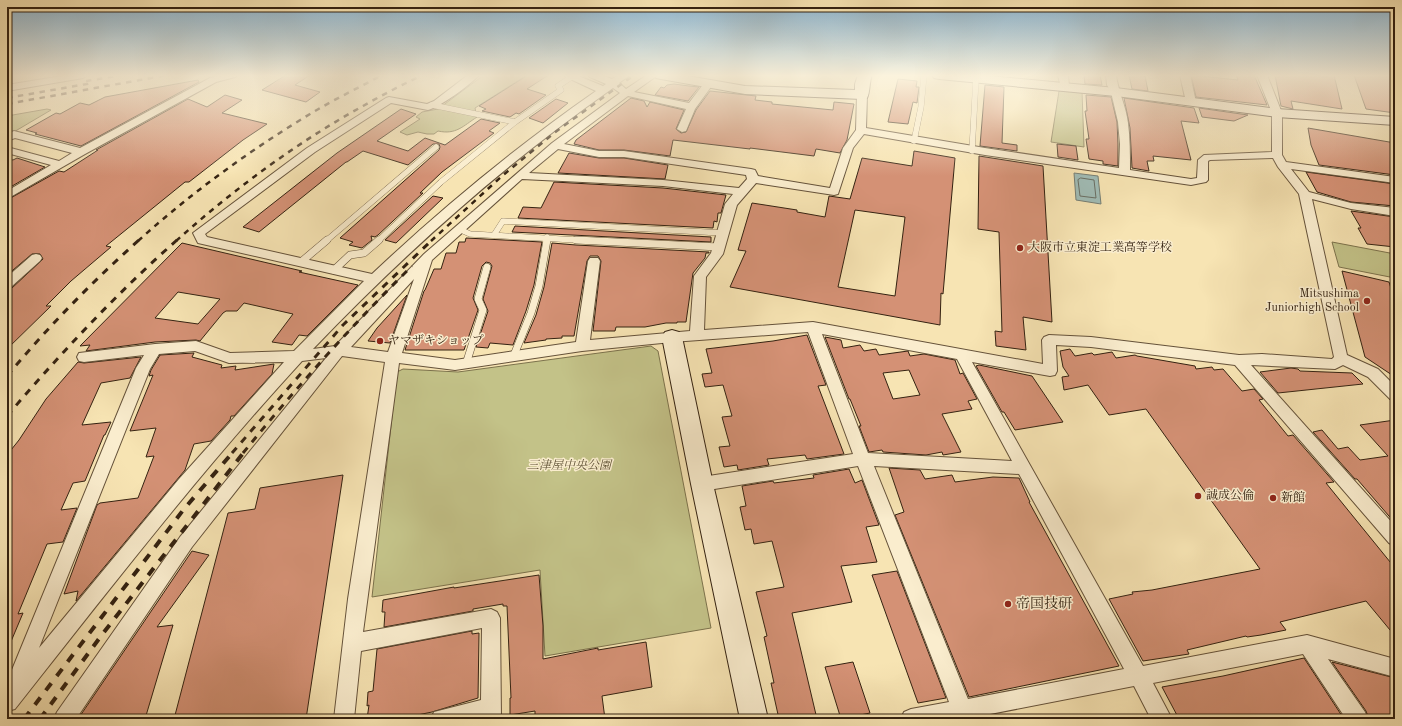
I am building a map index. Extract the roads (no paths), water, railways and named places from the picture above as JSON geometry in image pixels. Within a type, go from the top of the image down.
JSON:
[{"type":"street","points":[[7,196],[59,164],[160,109]]},
{"type":"street","points":[[374,279],[202,240],[198,232],[311,150],[375,109]]},
{"type":"street","points":[[8,703],[210,453],[299,356],[374,279],[438,219],[491,174],[540,135],[576,109]]},
{"type":"street","points":[[64,719],[186,542],[339,351],[428,257],[459,228],[556,145],[605,109]]},
{"type":"street","points":[[682,129],[691,109]]},
{"type":"street","points":[[753,179],[834,192],[848,148],[861,130],[862,109]]},
{"type":"street","points":[[1120,109],[1125,144],[1124,172]]},
{"type":"street","points":[[1245,109],[1277,113],[1395,121]]},
{"type":"street","points":[[1275,109],[1277,113],[1280,160],[1305,194],[1342,358]]},
{"type":"street","points":[[861,130],[972,151],[1191,182],[1202,180],[1203,160],[1208,157],[1280,160],[1395,180]]},
{"type":"street","points":[[7,138],[14,134],[81,152]]},
{"type":"street","points":[[556,145],[604,155],[614,156],[624,154],[751,172],[753,179]]},
{"type":"street","points":[[7,150],[59,164]]},
{"type":"street","points":[[519,176],[663,183],[742,192]]},
{"type":"street","points":[[697,335],[700,276],[717,254],[731,204],[753,179]]},
{"type":"street","points":[[1305,194],[1351,206],[1395,212]]},
{"type":"street","points":[[344,719],[357,599],[393,358],[428,257]]},
{"type":"street","points":[[7,284],[36,258]]},
{"type":"street","points":[[582,346],[594,261]]},
{"type":"street","points":[[84,357],[196,346],[230,358],[299,356],[339,351],[456,365],[514,355],[582,346],[672,337],[813,327],[1050,371],[1049,340],[1091,342],[1239,360],[1262,359],[1335,364],[1342,358]]},
{"type":"street","points":[[813,327],[863,459],[964,714]]},
{"type":"street","points":[[672,337],[702,484],[754,719]]},
{"type":"street","points":[[8,703],[143,368],[155,349]]},
{"type":"street","points":[[961,354],[1162,719]]},
{"type":"street","points":[[1342,358],[1372,373],[1395,396]]},
{"type":"street","points":[[1239,360],[1395,538]]},
{"type":"street","points":[[702,484],[863,459],[1023,468]]},
{"type":"street","points":[[352,643],[491,618],[491,714],[441,719]]},
{"type":"street","points":[[910,719],[964,714],[1139,677],[1307,644],[1395,668]]},
{"type":"street","points":[[1307,644],[1358,719]]},
{"type":"lane","points":[[451,109],[515,122]]},
{"type":"lane","points":[[334,270],[350,255],[364,253],[441,182],[515,122],[534,109]]},
{"type":"lane","points":[[914,141],[921,109]]},
{"type":"lane","points":[[972,151],[978,109]]},
{"type":"lane","points":[[301,262],[436,147]]},
{"type":"lane","points":[[494,235],[503,221],[723,232]]},
{"type":"lane","points":[[459,228],[470,234],[720,247]]},
{"type":"lane","points":[[514,355],[531,313],[539,286],[547,237]]},
{"type":"lane","points":[[466,364],[483,310],[478,299],[487,267]]},
{"type":"water","points":[[1074,173],[1098,176],[1101,204],[1076,200]]},
{"type":"railway","points":[[138,241],[158,223],[221,173],[287,128],[319,109]]},
{"type":"railway","points":[[176,241],[266,168],[338,120],[358,109]]},
{"type":"railway","points":[[431,241],[502,176],[554,133],[587,109]]},
{"type":"railway","points":[[7,376],[71,305],[139,240]]},
{"type":"railway","points":[[7,416],[89,325],[177,240]]},
{"type":"railway","points":[[232,453],[343,325],[432,240]]},
{"type":"railway","points":[[243,453],[325,357],[412,266]]},
{"type":"railway","points":[[24,719],[184,509],[233,452]]},
{"type":"railway","points":[[40,719],[101,636],[244,452]]},
{"type":"place","name":"大阪市立東淀工業高等学校","points":[[1020,248]]},
{"type":"place","name":"Mitsushima Juniorhigh School","points":[[1367,301]]},
{"type":"place","name":"ヤマザキショップ","points":[[380,341]]},
{"type":"place","name":"誠成公倫","points":[[1198,496]]},
{"type":"place","name":"新館","points":[[1273,498]]},
{"type":"place","name":"帝国技研","points":[[1008,604]]},
{"type":"park label","name":"三津屋中央公園","points":[[569,466]]}]
